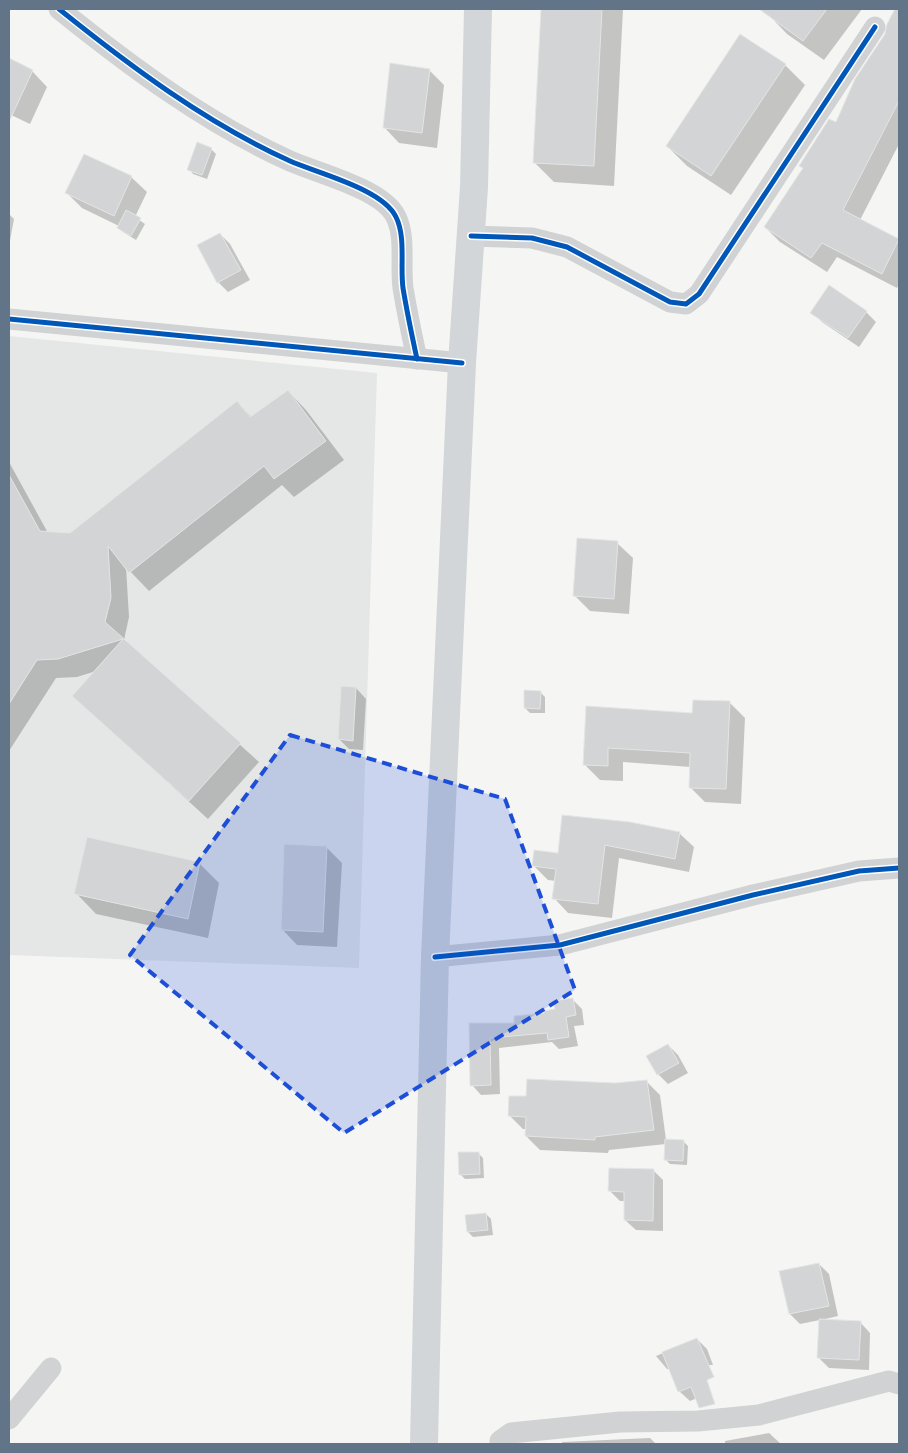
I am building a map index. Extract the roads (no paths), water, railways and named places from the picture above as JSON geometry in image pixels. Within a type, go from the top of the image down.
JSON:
[{"type":"main road","points":[[424,1444],[434,956],[462,364],[471,236],[478,9]]},
{"type":"street","points":[[59,9],[112,51],[246,139],[291,161],[348,182],[381,200],[396,216],[400,234],[403,287],[417,359]]},
{"type":"street","points":[[471,236],[532,238],[567,247],[670,302],[686,304],[699,294],[875,27]]},
{"type":"street","points":[[9,319],[462,364]]},
{"type":"street","points":[[434,956],[560,945],[791,886],[859,871],[899,868]]},
{"type":"street","points":[[9,1419],[51,1368]]},
{"type":"street","points":[[500,1444],[500,1440],[511,1433],[620,1422],[698,1421],[760,1414],[889,1381],[899,1384]]}]
